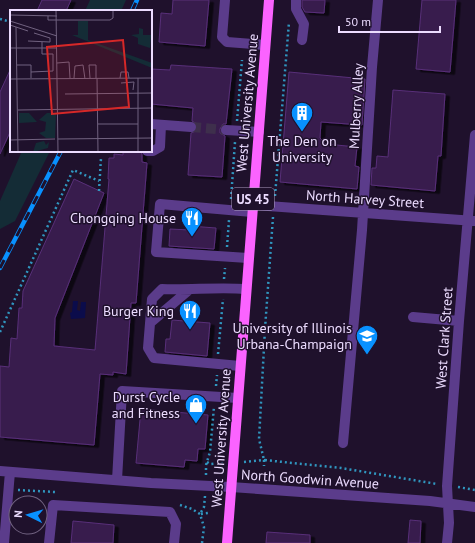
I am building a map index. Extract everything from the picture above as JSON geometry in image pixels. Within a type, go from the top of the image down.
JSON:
[{"type":"main road","name":"West University Avenue","points":[[227,543],[269,0]]},
{"type":"street","points":[[225,0],[222,37],[227,42],[266,45]]},
{"type":"street","points":[[296,0],[296,9],[304,24],[302,40]]},
{"type":"street","name":"Mulberry Alley","points":[[343,443],[364,213],[372,67],[378,0]]},
{"type":"street","points":[[152,151],[160,147],[156,125],[191,127]]},
{"type":"street","points":[[226,130],[259,132]]},
{"type":"street","name":"West Clark Street","points":[[447,543],[449,523],[447,486],[459,321],[471,221],[475,136]]},
{"type":"street","name":"North Harvey Street","points":[[248,258],[156,252],[160,204],[364,213],[471,221]]},
{"type":"street","points":[[240,366],[154,358],[148,348],[152,299],[162,289],[246,289]]},
{"type":"street","points":[[150,323],[189,290]]},
{"type":"street","points":[[413,317],[459,321]]},
{"type":"street","points":[[117,480],[122,391],[238,398]]},
{"type":"street","points":[[4,543],[5,471]]},
{"type":"street","name":"North Goodwin Avenue","points":[[5,471],[231,487],[475,507]]},
{"type":"street","points":[[49,543],[53,505],[170,512],[176,524],[174,543]]},
{"type":"path","points":[[0,19],[10,22]]},
{"type":"path","points":[[275,196],[288,28]]},
{"type":"path","points":[[237,122],[242,60]]},
{"type":"path","points":[[231,198],[235,144]]},
{"type":"path","points":[[99,191],[101,158]]},
{"type":"path","points":[[0,332],[73,170],[99,182]]},
{"type":"path","points":[[227,251],[229,219]]},
{"type":"path","points":[[264,466],[259,439],[273,219]]},
{"type":"path","points":[[224,279],[225,266]]},
{"type":"path","points":[[218,355],[223,296]]},
{"type":"path","points":[[216,389],[217,374]]},
{"type":"path","points":[[207,470],[206,465],[209,463],[214,406]]},
{"type":"path","points":[[259,462],[264,460],[341,468],[437,484]]},
{"type":"path","points":[[456,487],[475,490]]},
{"type":"path","points":[[204,507],[200,514],[208,513]]},
{"type":"shaded area","points":[[90,0],[126,0],[121,10],[85,10]]},
{"type":"shaded area","points":[[22,152],[50,152],[15,221],[0,229],[0,201]]},
{"type":"shaded area","points":[[73,301],[78,301],[77,310],[80,311],[81,302],[86,302],[85,318],[71,319],[70,313],[72,312]]},
{"type":"building","points":[[42,0],[71,0],[66,10],[37,10]]},
{"type":"building","points":[[173,0],[209,0],[205,46],[159,42],[161,13],[172,14]]},
{"type":"building","points":[[302,0],[325,0],[324,13],[305,12],[302,7]]},
{"type":"building","points":[[422,0],[456,0],[450,72],[416,69]]},
{"type":"building","points":[[171,65],[232,69],[226,124],[223,124],[220,129],[220,133],[225,136],[222,177],[188,175],[191,133],[196,131],[197,127],[197,124],[192,121],[193,108],[152,104],[152,69],[170,70]]},
{"type":"building","points":[[10,70],[10,132],[0,154],[0,92]]},
{"type":"building","name":"The Den on University","points":[[289,72],[365,79],[362,125],[321,122],[320,138],[326,144],[357,147],[355,166],[359,167],[357,189],[280,182]]},
{"type":"building","points":[[393,90],[445,94],[441,156],[438,156],[435,191],[371,185],[372,168],[376,168],[377,156],[388,157]]},
{"type":"building","points":[[123,152],[141,152],[142,162],[147,163],[136,303],[131,303],[126,374],[113,372],[113,375],[100,374],[94,445],[0,437],[0,366],[9,367],[11,338],[17,339],[19,308],[22,308],[23,291],[74,179],[104,193],[55,318],[54,346],[95,350],[109,179],[109,158],[114,158],[114,154],[123,155]]},
{"type":"building","name":"Chongqing House","points":[[190,226],[216,228],[214,249],[169,246],[170,229],[190,230]]},
{"type":"building","name":"Burger King","points":[[172,320],[210,323],[207,356],[165,352],[166,339],[170,339]]},
{"type":"building","points":[[141,409],[208,415],[205,449],[198,449],[197,461],[185,460],[184,467],[136,463]]},
{"type":"building","points":[[410,520],[421,521],[420,543],[408,543]]},
{"type":"building","points":[[73,521],[114,525],[113,543],[71,543]]},
{"type":"building","points":[[267,532],[310,535],[310,543],[266,543]]},
{"type":"tunnel","points":[[191,127],[226,130]]},
{"type":"railway","points":[[132,10],[137,0]]},
{"type":"railway","points":[[0,268],[60,152]]},
{"type":"place","name":"The Den on University","points":[[302,132]]},
{"type":"place","name":"Chongqing House","points":[[192,238]]},
{"type":"place","name":"Burger King","points":[[190,330]]},
{"type":"place","name":"University of Illinois Urbana-Champaign","points":[[367,356]]},
{"type":"place","name":"Durst Cycle and Fitness","points":[[196,424]]}]
